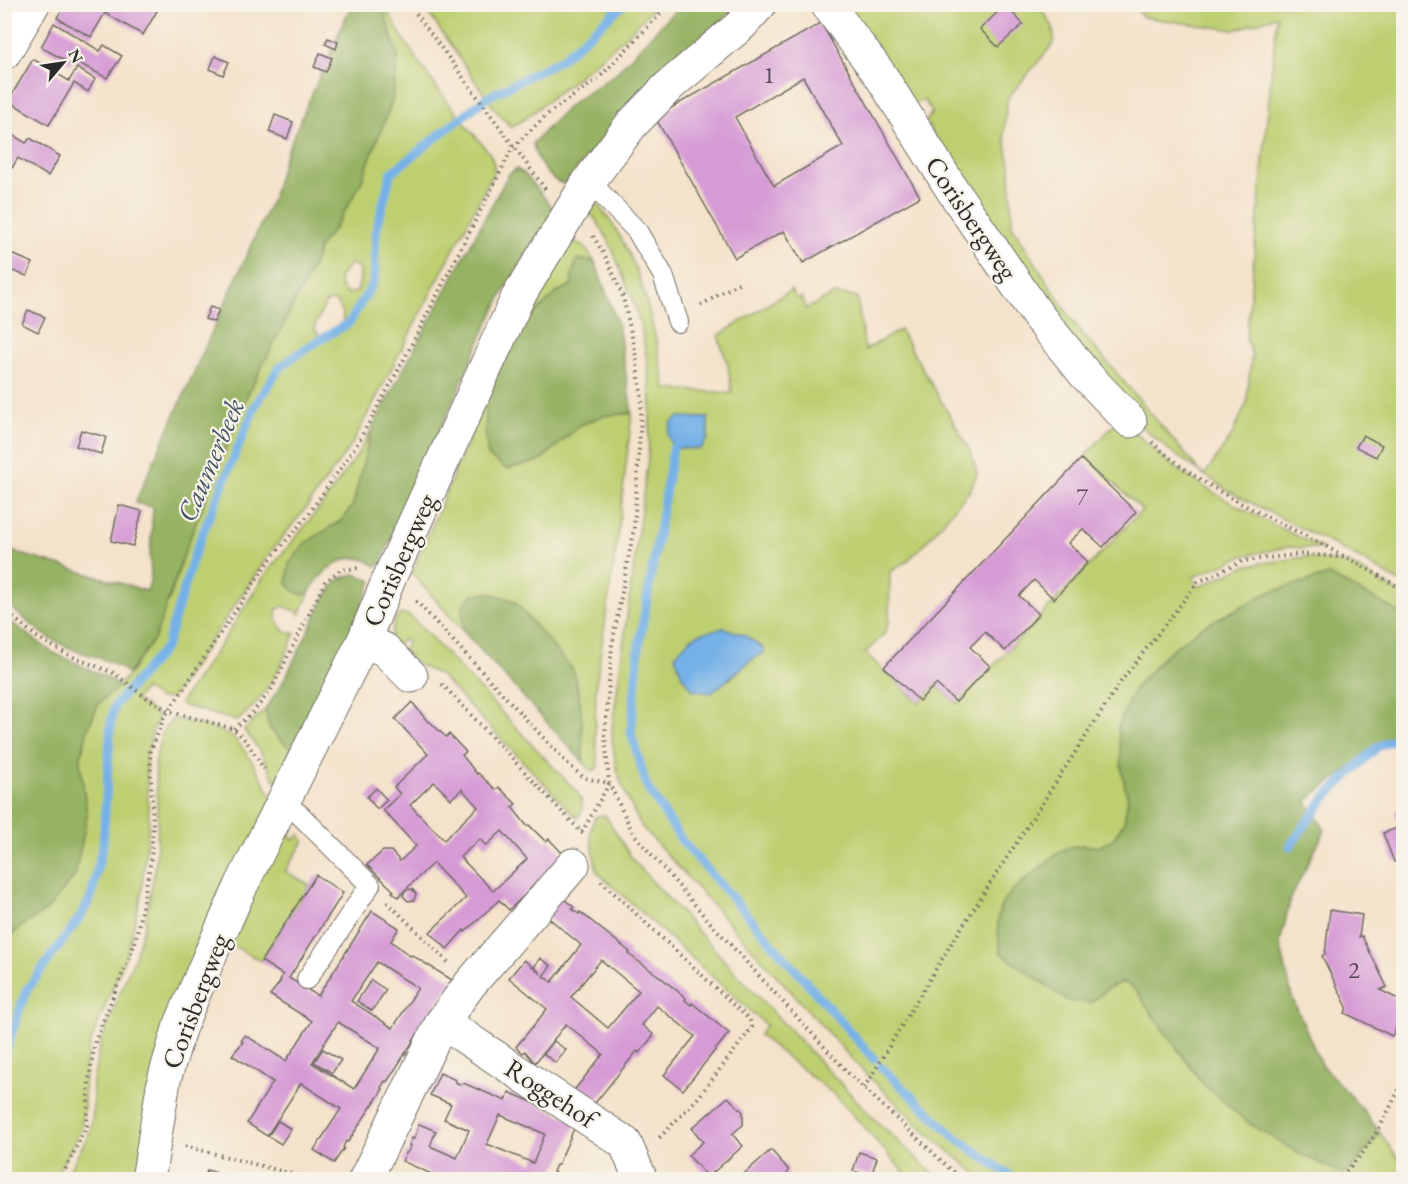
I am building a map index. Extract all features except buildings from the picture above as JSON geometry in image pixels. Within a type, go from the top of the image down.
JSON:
[{"type":"street","points":[[4,53],[33,4]]},
{"type":"street","name":"Corisbergweg","points":[[148,1179],[164,1080],[179,1029],[242,884],[364,640],[391,574],[560,208],[588,181],[631,125],[669,86],[728,37],[760,4]]},
{"type":"street","name":"Corisbergweg","points":[[827,4],[881,76],[953,190],[1038,316],[1085,374],[1130,421]]},
{"type":"street","points":[[364,640],[385,650],[411,676]]},
{"type":"street","points":[[365,1179],[442,1022],[470,984],[585,861]]},
{"type":"street","name":"Roggehof","points":[[442,1022],[625,1143],[637,1171]]},
{"type":"lane","points":[[588,181],[637,231],[663,275],[678,322]]},
{"type":"lane","points":[[284,804],[299,814],[370,885],[307,979]]},
{"type":"path","points":[[409,4],[560,208],[587,230],[596,241],[611,268],[625,308],[635,350],[642,399],[634,528],[612,645],[605,735],[609,783],[633,833],[714,927],[864,1088],[962,1179]]},
{"type":"path","points":[[60,1179],[87,1125],[89,1080],[95,1041],[135,943],[152,860],[150,752],[168,711],[268,562],[308,515],[357,444],[399,369],[513,147],[550,112],[597,80],[670,4]]},
{"type":"path","points":[[701,305],[740,282]]},
{"type":"path","points":[[1130,421],[1165,454],[1208,485],[1256,512],[1350,558],[1404,590]]},
{"type":"path","points":[[864,1088],[951,944],[1116,689],[1198,582],[1243,561],[1302,554],[1350,558]]},
{"type":"path","points":[[234,729],[253,712],[271,690],[325,582],[340,570],[353,567],[391,574],[567,763],[584,778],[609,783]]},
{"type":"path","points":[[4,610],[37,637],[70,656],[114,673],[168,711],[234,729],[247,742],[284,804]]},
{"type":"path","points":[[411,676],[435,676],[582,832]]},
{"type":"path","points":[[609,783],[582,832],[585,861],[747,1014],[752,1026],[697,1099],[650,1148],[637,1171]]},
{"type":"path","points":[[370,885],[470,984]]},
{"type":"path","points":[[1338,1179],[1362,1154],[1380,1127],[1404,1080]]},
{"type":"path","points":[[154,1138],[315,1179]]},
{"type":"green space","points":[[351,5],[382,5],[398,56],[392,101],[360,185],[334,229],[319,247],[314,264],[246,398],[186,548],[155,638],[128,674],[114,664],[48,637],[5,602],[4,549],[147,591],[151,578],[153,507],[135,503],[272,199],[284,158]]},
{"type":"green space","points":[[382,5],[385,5],[407,45],[433,82],[490,154],[494,172],[352,444],[303,512],[272,550],[172,698],[159,699],[145,689],[135,700],[156,713],[158,720],[146,757],[149,821],[141,896],[127,953],[90,1043],[85,1065],[81,1130],[54,1179],[5,1179],[4,942],[22,926],[47,910],[87,816],[80,762],[87,732],[98,704],[133,669],[170,598],[186,548],[246,398],[314,264],[319,247],[334,229],[360,185],[392,101],[398,57]],"holes":[[[351,263],[360,270],[360,280],[357,292],[347,294],[341,288],[339,278]],[[336,301],[343,317],[340,326],[327,338],[321,338],[314,328],[326,302]]]},
{"type":"green space","points":[[423,5],[656,5],[626,36],[593,64],[526,118],[511,127],[493,107]]},
{"type":"green space","points":[[680,5],[738,5],[609,132],[564,184],[558,182],[539,162],[533,143],[570,105],[615,74]]},
{"type":"green space","points":[[841,5],[947,5],[949,11],[985,12],[1001,5],[1039,5],[1053,27],[1054,43],[1007,99],[1004,134],[1010,165],[1012,226],[1073,322],[1200,472],[1170,451],[1140,425],[1064,340],[926,122],[932,112],[924,100],[913,104]]},
{"type":"green space","points":[[1133,5],[1403,5],[1403,584],[1352,554],[1230,492],[1205,475],[1231,437],[1246,405],[1252,354],[1246,340],[1277,16],[1234,30],[1143,17]]},
{"type":"green space","points":[[516,169],[524,173],[556,212],[504,291],[380,564],[376,566],[363,559],[346,559],[324,573],[309,593],[296,593],[287,584],[289,564],[305,543],[341,521],[353,505],[372,428],[508,175]]},
{"type":"green space","points":[[596,203],[625,244],[650,315],[666,389],[732,393],[728,365],[718,336],[791,290],[797,299],[802,297],[806,309],[834,294],[857,297],[865,350],[900,330],[971,452],[977,474],[970,490],[922,547],[890,572],[889,622],[884,634],[865,653],[919,703],[936,685],[957,704],[1142,510],[1085,456],[1120,418],[1163,458],[1196,482],[1324,549],[1288,547],[1243,556],[1193,577],[1199,587],[1247,565],[1305,557],[1350,564],[1403,595],[1403,615],[1329,575],[1270,592],[1202,627],[1166,654],[1134,689],[1122,772],[1128,800],[1124,822],[1114,838],[1099,848],[1082,845],[1090,1003],[1110,987],[1123,982],[1128,984],[1135,989],[1204,1085],[1352,1168],[1380,1133],[1403,1165],[1403,1179],[1336,1179],[1340,1176],[1331,1180],[983,1179],[928,1134],[861,1069],[642,827],[620,780],[614,755],[612,729],[648,458],[651,399],[647,359],[633,301],[609,241],[587,210]],"holes":[[[744,635],[764,652],[749,661],[729,680]]]},
{"type":"green space","points":[[575,242],[583,245],[595,262],[589,260],[572,275],[572,285],[559,291],[518,329],[565,246]]},
{"type":"green space","points":[[577,259],[595,262],[618,325],[632,413],[603,416],[580,425],[540,461],[507,469],[488,456],[485,432],[487,396],[518,329],[559,291],[572,285],[572,275]]},
{"type":"green space","points":[[487,396],[540,461],[580,425],[603,416],[632,413],[618,534],[596,684],[595,732],[598,765],[596,770],[591,770],[583,762],[580,716],[573,670],[462,607],[464,632],[412,573]]},
{"type":"green space","points":[[372,429],[353,505],[341,521],[330,527],[302,595],[309,593],[300,615],[283,606],[276,610],[280,626],[290,633],[295,633],[278,670],[264,692],[237,721],[182,705],[180,703],[265,575],[322,505],[358,454]]},
{"type":"green space","points":[[355,574],[372,581],[352,630],[291,749],[270,729],[265,710],[283,682],[326,596],[339,579]]},
{"type":"green space","points":[[1329,575],[1404,615],[1403,735],[1377,747],[1306,801],[1325,830],[1291,897],[1280,943],[1292,997],[1321,1064],[1364,1111],[1380,1133],[1352,1168],[1343,1174],[1302,1155],[1251,1125],[1204,1085],[1131,986],[1123,982],[1110,987],[1090,1003],[1068,1001],[1001,953],[998,925],[999,911],[1005,899],[1054,856],[1071,847],[1099,847],[1114,838],[1124,822],[1128,800],[1122,772],[1118,727],[1134,689],[1166,654],[1202,627],[1270,592]]},
{"type":"green space","points":[[490,593],[514,601],[573,670],[582,720],[583,762],[464,632],[462,607],[473,594]]},
{"type":"green space","points":[[401,614],[409,615],[576,791],[582,804],[582,811],[577,818],[440,675],[416,664],[403,650],[408,643],[404,639],[397,645],[390,641],[394,621]]},
{"type":"green space","points":[[4,617],[52,652],[108,678],[119,686],[98,704],[87,732],[80,761],[87,816],[75,876],[47,910],[22,926],[5,942]]},
{"type":"green space","points":[[265,710],[270,729],[291,749],[277,784],[260,751],[244,730]]},
{"type":"green space","points":[[173,718],[211,727],[232,737],[249,757],[273,800],[137,1179],[64,1180],[90,1132],[93,1113],[93,1081],[100,1044],[135,956],[145,923],[156,862],[158,821],[155,762],[161,735]]},
{"type":"green space","points":[[605,815],[633,860],[732,969],[875,1120],[939,1179],[910,1179],[837,1097],[759,1035],[766,1025],[597,872],[590,833],[595,817]]},
{"type":"green space","points":[[282,825],[294,829],[289,836],[295,840],[300,834],[304,841],[285,871],[310,885],[261,961],[226,942]]},
{"type":"water","points":[[679,417],[708,418],[708,438],[701,449],[673,448],[668,435],[671,423]]},
{"type":"water","points":[[724,628],[744,635],[763,648],[764,652],[711,693],[693,690],[682,676],[675,656],[686,643],[696,636]]},
{"type":"waterway","name":"Caumerbeek","points":[[4,1056],[26,991],[83,913],[91,897],[103,844],[111,721],[115,705],[166,647],[195,552],[255,406],[279,368],[306,348],[349,323],[374,282],[376,231],[391,173],[486,98],[560,60],[624,4]]},
{"type":"waterway","points":[[673,448],[639,646],[631,733],[647,787],[682,841],[874,1059]]},
{"type":"waterway","points":[[1290,846],[1325,798],[1377,747],[1404,735]]},
{"type":"waterway","points":[[881,1067],[954,1136],[1016,1180]]}]
